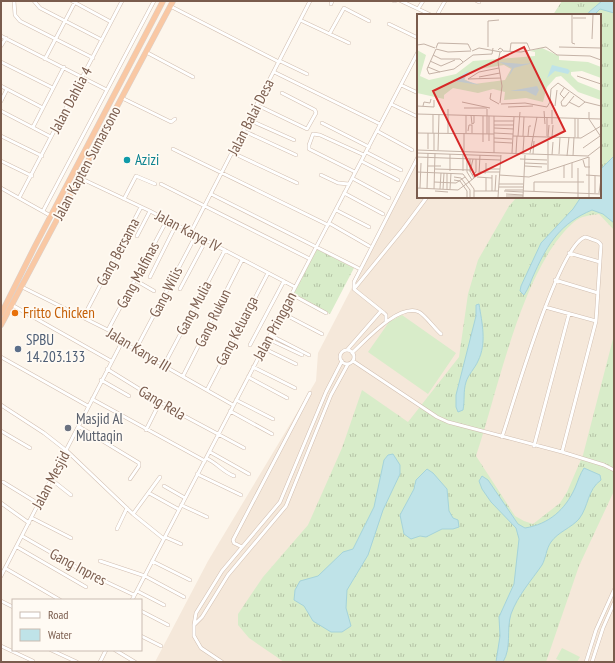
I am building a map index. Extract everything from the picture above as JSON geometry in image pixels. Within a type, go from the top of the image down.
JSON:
[{"type":"highway","name":"Jalan Kapten Sumarsono","points":[[1,314],[163,1]]},
{"type":"highway","name":"Jalan Kapten Sumarsono","points":[[1,325],[146,52],[172,7],[173,1]]},
{"type":"street","points":[[14,1],[17,19],[92,58]]},
{"type":"street","points":[[34,1],[40,8],[102,40]]},
{"type":"street","points":[[117,1],[122,2]]},
{"type":"street","points":[[43,211],[154,1]]},
{"type":"street","name":"Jalan Balai Desa","points":[[191,232],[280,62],[310,1]]},
{"type":"street","points":[[401,1],[429,14]]},
{"type":"street","points":[[418,9],[423,1]]},
{"type":"street","points":[[438,14],[445,1]]},
{"type":"street","points":[[45,59],[73,2],[112,22]]},
{"type":"street","name":"Jalan Dahlia 4","points":[[19,198],[32,176],[122,2]]},
{"type":"street","points":[[172,7],[280,62],[307,74]]},
{"type":"street","points":[[330,33],[344,8],[369,21]]},
{"type":"street","points":[[300,20],[349,43]]},
{"type":"street","points":[[389,24],[417,38]]},
{"type":"street","points":[[1,36],[107,90]]},
{"type":"street","points":[[1,46],[6,38]]},
{"type":"street","points":[[146,52],[193,77]]},
{"type":"street","name":"Jalan Pringgan","points":[[132,599],[417,54]]},
{"type":"street","points":[[1,62],[53,88]]},
{"type":"street","points":[[33,127],[64,67]]},
{"type":"street","points":[[274,72],[380,124]]},
{"type":"street","points":[[401,84],[417,92]]},
{"type":"street","points":[[1,86],[43,108]]},
{"type":"street","points":[[1,101],[7,89]]},
{"type":"street","points":[[257,105],[307,128],[316,113],[315,110],[282,93]]},
{"type":"street","points":[[122,98],[172,122],[175,119]]},
{"type":"street","points":[[391,104],[417,117]]},
{"type":"street","points":[[1,111],[51,137]]},
{"type":"street","points":[[249,120],[294,140]]},
{"type":"street","points":[[322,122],[368,147]]},
{"type":"street","points":[[244,131],[296,155]]},
{"type":"street","points":[[377,131],[412,150]]},
{"type":"street","points":[[355,172],[309,149],[313,134],[320,135],[365,153],[401,170]]},
{"type":"street","points":[[1,136],[42,156]]},
{"type":"street","points":[[173,150],[328,224],[369,246]]},
{"type":"street","points":[[233,153],[297,183]]},
{"type":"street","points":[[354,289],[354,282],[417,159]]},
{"type":"street","points":[[1,160],[32,176]]},
{"type":"street","points":[[361,161],[398,180]]},
{"type":"street","points":[[321,175],[338,183],[349,184]]},
{"type":"street","points":[[124,199],[137,176],[155,184]]},
{"type":"street","name":"Jalan Karya IV","points":[[80,178],[150,211],[295,287]]},
{"type":"street","points":[[352,178],[389,198]]},
{"type":"street","points":[[161,184],[310,259]]},
{"type":"street","points":[[1,188],[51,216]]},
{"type":"street","points":[[344,193],[383,214]]},
{"type":"street","points":[[211,194],[358,268]]},
{"type":"street","points":[[354,289],[426,198]]},
{"type":"street","name":"Gang Bersama","points":[[84,318],[141,207]]},
{"type":"street","points":[[336,210],[369,227]]},
{"type":"street","points":[[137,236],[150,211]]},
{"type":"street","name":"Gang Malfinas","points":[[108,330],[167,220]]},
{"type":"street","points":[[150,277],[176,225]]},
{"type":"street","name":"Gang Wilis","points":[[136,349],[196,235]]},
{"type":"street","points":[[502,437],[555,280],[569,254],[583,238],[587,237],[600,242],[596,321],[562,452]]},
{"type":"street","points":[[180,289],[206,240]]},
{"type":"street","name":"Gang Mulia","points":[[164,365],[225,250]]},
{"type":"street","points":[[569,254],[600,262]]},
{"type":"street","name":"Gang Rukun","points":[[183,376],[242,260]]},
{"type":"street","name":"Gang Keluarga","points":[[207,390],[268,273]]},
{"type":"street","points":[[135,280],[154,291]]},
{"type":"street","points":[[555,280],[598,293]]},
{"type":"street","points":[[250,345],[284,281]]},
{"type":"street","name":"Jalan Karya III","points":[[22,287],[118,335],[122,342],[233,405]]},
{"type":"street","points":[[354,289],[382,311],[386,315],[386,321]]},
{"type":"street","points":[[291,294],[326,313]]},
{"type":"street","points":[[12,305],[111,361]]},
{"type":"street","points":[[545,308],[596,321]]},
{"type":"street","points":[[222,662],[201,648],[194,636],[196,613],[222,571],[283,497],[326,392],[342,361],[342,353],[347,350],[382,311]]},
{"type":"street","points":[[352,352],[386,321],[410,311],[416,311],[423,314],[431,325],[441,334]]},
{"type":"street","points":[[282,312],[322,334]]},
{"type":"street","points":[[534,446],[569,314]]},
{"type":"street","points":[[269,337],[302,355]]},
{"type":"street","points":[[269,337],[309,355]]},
{"type":"street","name":"Jalan Mesjid","points":[[1,576],[67,451],[101,380],[122,342]]},
{"type":"street","points":[[263,348],[296,364]]},
{"type":"street","points":[[347,350],[352,352],[354,357],[353,361]]},
{"type":"street","points":[[1,357],[88,406]]},
{"type":"street","points":[[342,361],[348,364]]},
{"type":"street","points":[[353,361],[437,417],[448,422],[534,446],[562,452],[604,465],[614,470]]},
{"type":"street","points":[[194,626],[202,617],[228,575],[286,506],[332,395],[348,364],[353,361]]},
{"type":"street","points":[[253,367],[295,388]]},
{"type":"street","name":"Gang Rela","points":[[107,369],[160,402],[244,448]]},
{"type":"street","points":[[248,377],[288,398]]},
{"type":"street","points":[[101,380],[129,396]]},
{"type":"street","points":[[242,547],[234,543],[233,540],[310,393]]},
{"type":"street","points":[[92,399],[146,430],[216,463],[224,472],[234,476]]},
{"type":"street","points":[[236,400],[273,419]]},
{"type":"street","points":[[146,430],[160,402]]},
{"type":"street","points":[[1,405],[44,433],[67,451],[133,514],[164,538],[181,544]]},
{"type":"street","points":[[230,411],[272,434]]},
{"type":"street","points":[[78,426],[139,463],[139,466],[130,479]]},
{"type":"street","points":[[1,431],[30,448]]},
{"type":"street","points":[[304,447],[309,449]]},
{"type":"street","points":[[210,452],[249,474]]},
{"type":"street","points":[[197,474],[241,495]]},
{"type":"street","points":[[133,514],[160,477]]},
{"type":"street","points":[[52,480],[71,495]]},
{"type":"street","points":[[3,482],[39,504]]},
{"type":"street","points":[[164,486],[184,498]]},
{"type":"street","points":[[149,493],[178,510]]},
{"type":"street","points":[[1,503],[29,523]]},
{"type":"street","points":[[181,505],[207,517]]},
{"type":"street","points":[[117,529],[127,508]]},
{"type":"street","points":[[32,518],[71,538]]},
{"type":"street","points":[[258,528],[262,533]]},
{"type":"street","name":"Gang Inpres","points":[[22,536],[93,576],[164,605]]},
{"type":"street","points":[[16,547],[86,587]]},
{"type":"street","points":[[100,561],[145,576],[184,597]]},
{"type":"street","points":[[152,561],[190,580]]},
{"type":"street","points":[[5,568],[58,599]]},
{"type":"street","points":[[586,662],[596,630],[614,590]]},
{"type":"street","points":[[1,601],[12,606]]},
{"type":"street","points":[[592,662],[603,628],[614,603]]},
{"type":"street","points":[[142,612],[168,625]]},
{"type":"street","points":[[142,636],[161,646]]},
{"type":"street","points":[[1,646],[33,661]]},
{"type":"street","points":[[52,651],[77,662]]},
{"type":"street","points":[[100,662],[106,651]]},
{"type":"street","points":[[117,651],[135,662]]},
{"type":"shaded area","points":[[562,1],[614,1],[614,662],[155,662],[208,561],[316,381],[318,353],[417,162],[417,198],[601,198],[601,14],[554,14]]},
{"type":"green space","points":[[562,1],[614,1],[614,230],[599,214],[580,218],[574,222],[556,242],[540,268],[526,299],[514,332],[476,456],[515,516],[533,524],[560,503],[567,492],[583,455],[614,335],[614,491],[579,566],[546,662],[284,662],[249,638],[238,625],[238,614],[263,577],[308,525],[342,448],[362,390],[408,422],[459,357],[468,294],[478,260],[509,206],[516,198],[601,198],[601,14],[554,14]]},
{"type":"green space","points":[[317,249],[354,268],[330,314],[293,295]]},
{"type":"green space","points":[[402,315],[456,353],[428,394],[368,352],[389,322]]},
{"type":"green space","points":[[562,648],[580,657],[577,662],[563,662],[556,659]]},
{"type":"water","points":[[602,1],[614,1],[614,13],[600,9],[595,14],[588,14]]},
{"type":"water","points":[[614,156],[614,223],[603,214],[592,210],[572,221],[557,235],[545,252],[524,295],[520,291],[521,286],[541,243],[573,209],[580,198],[601,198],[601,169]]},
{"type":"water","points":[[479,304],[483,333],[481,354],[466,382],[463,410],[458,412],[456,407],[456,395],[476,316],[476,305]]},
{"type":"water","points":[[393,454],[400,465],[400,474],[383,510],[368,555],[347,590],[346,608],[351,626],[342,632],[331,632],[313,621],[304,606],[294,600],[295,590],[300,581],[318,576],[343,552],[353,549],[374,507],[384,460],[388,455]]},
{"type":"water","points":[[584,468],[600,475],[601,480],[593,488],[585,509],[579,519],[557,535],[549,545],[542,565],[521,594],[511,614],[506,656],[503,662],[496,662],[500,636],[499,617],[514,584],[519,539],[516,528],[491,502],[482,489],[479,481],[482,476],[488,480],[518,524],[525,528],[542,523],[555,515],[561,509],[571,496]]},
{"type":"water","points":[[427,469],[433,473],[447,489],[449,511],[453,518],[458,520],[459,527],[453,529],[442,529],[426,537],[420,536],[411,539],[404,534],[400,515],[414,489],[416,480]]},
{"type":"place","name":"Azizi","points":[[127,160]]},
{"type":"place","name":"Fritto Chicken","points":[[15,313]]},
{"type":"place","name":"SPBU 14.203.133","points":[[18,349]]},
{"type":"place","name":"Masjid Al Muttaqin","points":[[68,428]]}]
